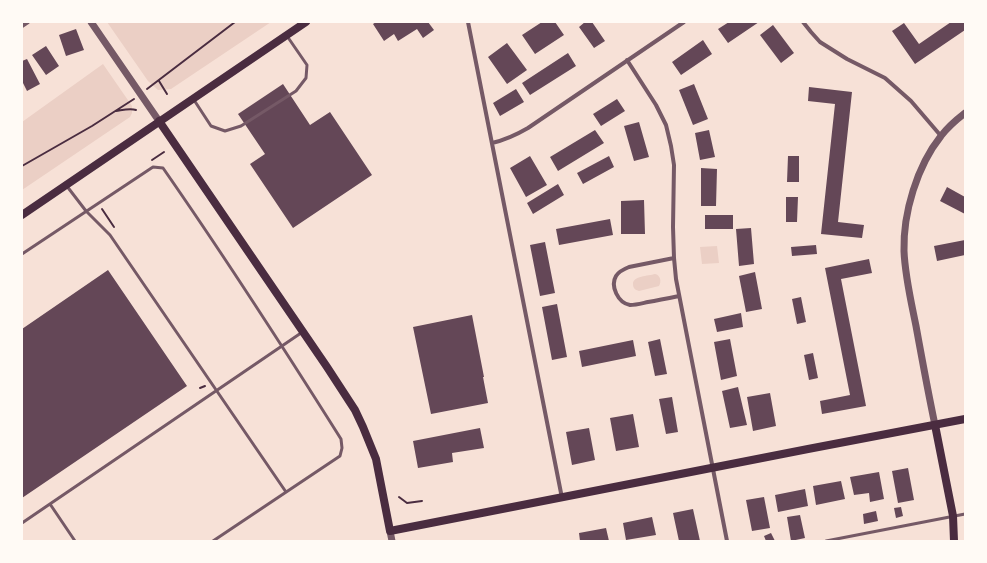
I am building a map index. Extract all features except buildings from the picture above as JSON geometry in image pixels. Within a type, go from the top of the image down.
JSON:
[{"type":"main road","points":[[22,215],[306,22]]},
{"type":"main road","points":[[159,121],[355,410],[366,432],[376,459],[390,531],[965,419]]},
{"type":"main road","points":[[935,425],[953,516],[954,541]]},
{"type":"street","points":[[22,26],[28,22]]},
{"type":"street","points":[[92,22],[159,121]]},
{"type":"street","points":[[468,22],[562,498]]},
{"type":"street","points":[[492,143],[502,141],[528,128],[684,22]]},
{"type":"street","points":[[803,22],[820,42],[847,59],[885,78],[911,101],[941,136]]},
{"type":"street","points":[[627,60],[656,105],[666,125],[672,146],[674,165],[673,227],[676,279],[727,541]]},
{"type":"street","points":[[935,425],[909,290],[904,250],[906,218],[913,192],[927,158],[941,136],[957,119],[965,113]]},
{"type":"street","points":[[674,258],[623,269],[616,277],[614,282],[614,290],[623,302],[630,305],[679,296]]},
{"type":"street","points":[[390,531],[392,541]]},
{"type":"lane","points":[[193,98],[211,126],[224,131],[241,126],[296,90],[306,78],[307,65],[286,35]]},
{"type":"lane","points":[[22,254],[153,167],[163,168],[282,346],[341,439],[342,448],[340,456],[212,541]]},
{"type":"lane","points":[[66,186],[86,211],[110,235],[286,492]]},
{"type":"lane","points":[[22,523],[303,332]]},
{"type":"lane","points":[[50,504],[75,541]]},
{"type":"lane","points":[[826,541],[965,514]]},
{"type":"path","points":[[22,166],[92,126],[141,94],[235,22]]},
{"type":"path","points":[[158,81],[167,94]]},
{"type":"path","points":[[114,112],[136,110]]},
{"type":"path","points":[[399,497],[407,503],[422,501]]},
{"type":"shaded area","points":[[107,22],[271,22],[171,89],[158,90],[148,81]]},
{"type":"shaded area","points":[[103,64],[132,106],[132,113],[130,117],[22,190],[22,122]]},
{"type":"shaded area","points":[[717,246],[719,263],[702,264],[700,247]]},
{"type":"shaded area","points":[[655,274],[660,278],[659,286],[639,291],[634,288],[633,284],[635,279]]}]
